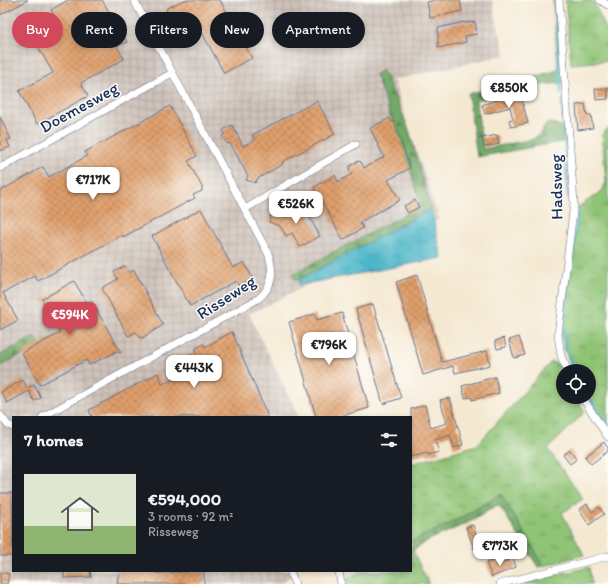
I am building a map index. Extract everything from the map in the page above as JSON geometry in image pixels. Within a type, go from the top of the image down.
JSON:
[{"type":"street","name":"Risseweg","points":[[44,416],[258,299],[266,292],[272,280],[272,265],[268,253],[134,0]]},
{"type":"street","name":"Hadsweg","points":[[559,0],[574,203],[558,334],[561,356],[565,364]]},
{"type":"street","points":[[600,0],[608,5]]},
{"type":"street","name":"Doemesweg","points":[[0,168],[172,73]]},
{"type":"street","points":[[245,209],[356,144]]},
{"type":"street","points":[[587,404],[608,437]]},
{"type":"street","points":[[0,415],[8,425],[12,427]]},
{"type":"street","points":[[500,584],[608,556]]},
{"type":"street","points":[[290,572],[295,584]]},
{"type":"street","points":[[338,572],[341,584]]},
{"type":"shaded area","points":[[0,0],[492,0],[505,55],[393,80],[439,219],[249,314],[299,416],[12,416],[12,572],[297,572],[279,584],[0,584]]},
{"type":"green space","points":[[553,0],[557,0],[561,70],[558,70]]},
{"type":"green space","points":[[565,0],[593,1],[608,33],[608,61],[571,64]]},
{"type":"green space","points":[[383,70],[409,130],[431,209],[299,280],[295,280],[292,274],[421,206],[410,168],[375,74]]},
{"type":"green space","points":[[561,70],[563,83],[529,86],[476,100],[483,149],[533,139],[548,123],[567,128],[567,141],[477,157],[468,94]]},
{"type":"green space","points":[[608,128],[608,429],[592,404],[596,404],[596,364],[570,364],[564,348],[561,334],[578,207],[602,191],[606,182],[602,134]]},
{"type":"green space","points":[[34,337],[39,343],[38,346],[0,366],[0,355]]},
{"type":"green space","points":[[551,362],[556,364],[556,404],[580,404],[585,412],[548,449],[583,499],[562,513],[584,555],[544,566],[501,494],[461,518],[412,542],[412,464],[477,445]]},
{"type":"green space","points":[[501,494],[544,566],[538,567],[501,508],[497,505],[474,520],[427,541],[413,551],[412,542],[461,518]]},
{"type":"green space","points":[[412,549],[429,584],[346,584],[345,580],[359,572],[412,572]]},
{"type":"green space","points":[[589,567],[592,584],[521,584],[527,582]]},
{"type":"water","points":[[431,209],[442,258],[299,285],[299,280]]},
{"type":"building","points":[[0,0],[28,0],[0,15]]},
{"type":"building","points":[[68,0],[102,0],[109,12],[71,12],[71,48],[118,48],[124,59],[81,83],[88,96],[37,124],[19,91],[53,73],[39,48],[63,48],[63,12],[52,12],[51,10]]},
{"type":"building","points":[[184,0],[220,0],[227,12],[210,12],[210,47],[202,33],[202,12],[166,12],[167,8]]},
{"type":"building","points":[[436,0],[460,0],[462,11],[430,18],[427,2]]},
{"type":"building","points":[[464,22],[475,22],[477,34],[465,36],[466,42],[438,48],[438,28]]},
{"type":"building","points":[[210,48],[246,48],[252,58],[224,73]]},
{"type":"building","points":[[608,88],[608,99],[596,100],[595,89]]},
{"type":"building","points":[[520,93],[528,123],[511,127],[509,120],[513,119],[510,107],[485,114],[482,105]]},
{"type":"building","points":[[317,101],[335,134],[282,162],[283,164],[257,179],[255,183],[246,180],[248,176],[230,143],[227,144],[222,136],[225,134],[223,130],[232,125],[243,146],[255,140],[252,135]]},
{"type":"building","points":[[585,104],[587,116],[591,115],[593,128],[578,130],[576,105]]},
{"type":"building","points":[[170,106],[197,156],[188,161],[202,187],[202,191],[193,195],[195,198],[123,237],[122,235],[38,281],[35,276],[3,293],[18,320],[0,330],[0,191],[43,167],[49,177],[87,156],[85,152]]},
{"type":"building","points":[[0,117],[11,139],[7,140],[10,147],[0,151]]},
{"type":"building","points":[[390,118],[392,122],[394,121],[410,168],[388,180],[400,200],[360,222],[363,228],[343,240],[314,187],[335,175],[338,182],[352,174],[349,169],[350,166],[358,161],[361,162],[364,168],[384,157],[370,128]]},
{"type":"building","points":[[497,135],[499,144],[484,147],[482,138]]},
{"type":"building","points":[[415,200],[419,207],[408,213],[404,206]]},
{"type":"building","points":[[273,208],[284,212],[290,208],[294,215],[305,209],[320,236],[300,247],[292,233],[286,236],[280,226],[269,222]]},
{"type":"building","points":[[201,209],[233,268],[244,262],[253,279],[239,286],[236,281],[190,306],[152,236]]},
{"type":"building","points":[[125,266],[129,273],[134,270],[163,325],[142,338],[139,337],[136,332],[128,336],[102,288],[118,279],[114,272]]},
{"type":"building","points":[[417,275],[442,362],[487,351],[490,365],[455,373],[453,366],[423,375],[396,282]]},
{"type":"building","points":[[74,281],[87,303],[91,300],[121,353],[115,351],[114,353],[89,365],[86,360],[40,385],[22,353],[60,333],[42,299]]},
{"type":"building","points":[[373,304],[401,398],[383,404],[356,309]]},
{"type":"building","points":[[342,313],[369,408],[341,416],[316,416],[289,322],[315,314],[317,320]]},
{"type":"building","points":[[232,332],[268,416],[92,416],[89,410],[158,373],[162,384],[186,374],[181,360],[197,351],[195,349],[204,344],[205,347]]},
{"type":"building","points":[[519,337],[525,355],[514,358],[509,340]]},
{"type":"building","points":[[504,338],[506,347],[497,349],[495,341]]},
{"type":"building","points":[[495,377],[499,393],[472,400],[471,397],[465,398],[462,386]]},
{"type":"building","points":[[23,380],[27,388],[34,385],[41,398],[34,401],[29,391],[7,403],[1,392]]},
{"type":"building","points":[[450,398],[463,445],[454,448],[450,435],[435,440],[439,452],[412,457],[411,409],[425,405],[431,428],[447,423],[440,400]]},
{"type":"building","points":[[604,442],[608,448],[608,451],[591,464],[585,457]]},
{"type":"building","points":[[570,450],[577,459],[570,464],[563,455]]},
{"type":"building","points":[[0,493],[12,493],[12,556],[0,556]]},
{"type":"building","points":[[587,504],[592,512],[599,507],[604,514],[589,525],[579,510]]},
{"type":"building","points":[[473,525],[480,547],[474,549],[466,527]]},
{"type":"building","points":[[513,558],[516,567],[492,577],[486,563],[497,559],[499,564]]},
{"type":"building","points":[[0,572],[9,574],[7,584],[0,584]]},
{"type":"building","points":[[64,572],[90,572],[91,577],[64,578]]},
{"type":"building","points":[[119,572],[204,572],[204,584],[117,584]]},
{"type":"waterway","points":[[555,0],[561,93]]},
{"type":"waterway","points":[[562,101],[568,197]]},
{"type":"waterway","points":[[571,270],[578,211]]},
{"type":"waterway","points":[[569,282],[564,326],[566,347],[571,364]]},
{"type":"waterway","points":[[594,404],[608,425]]}]
